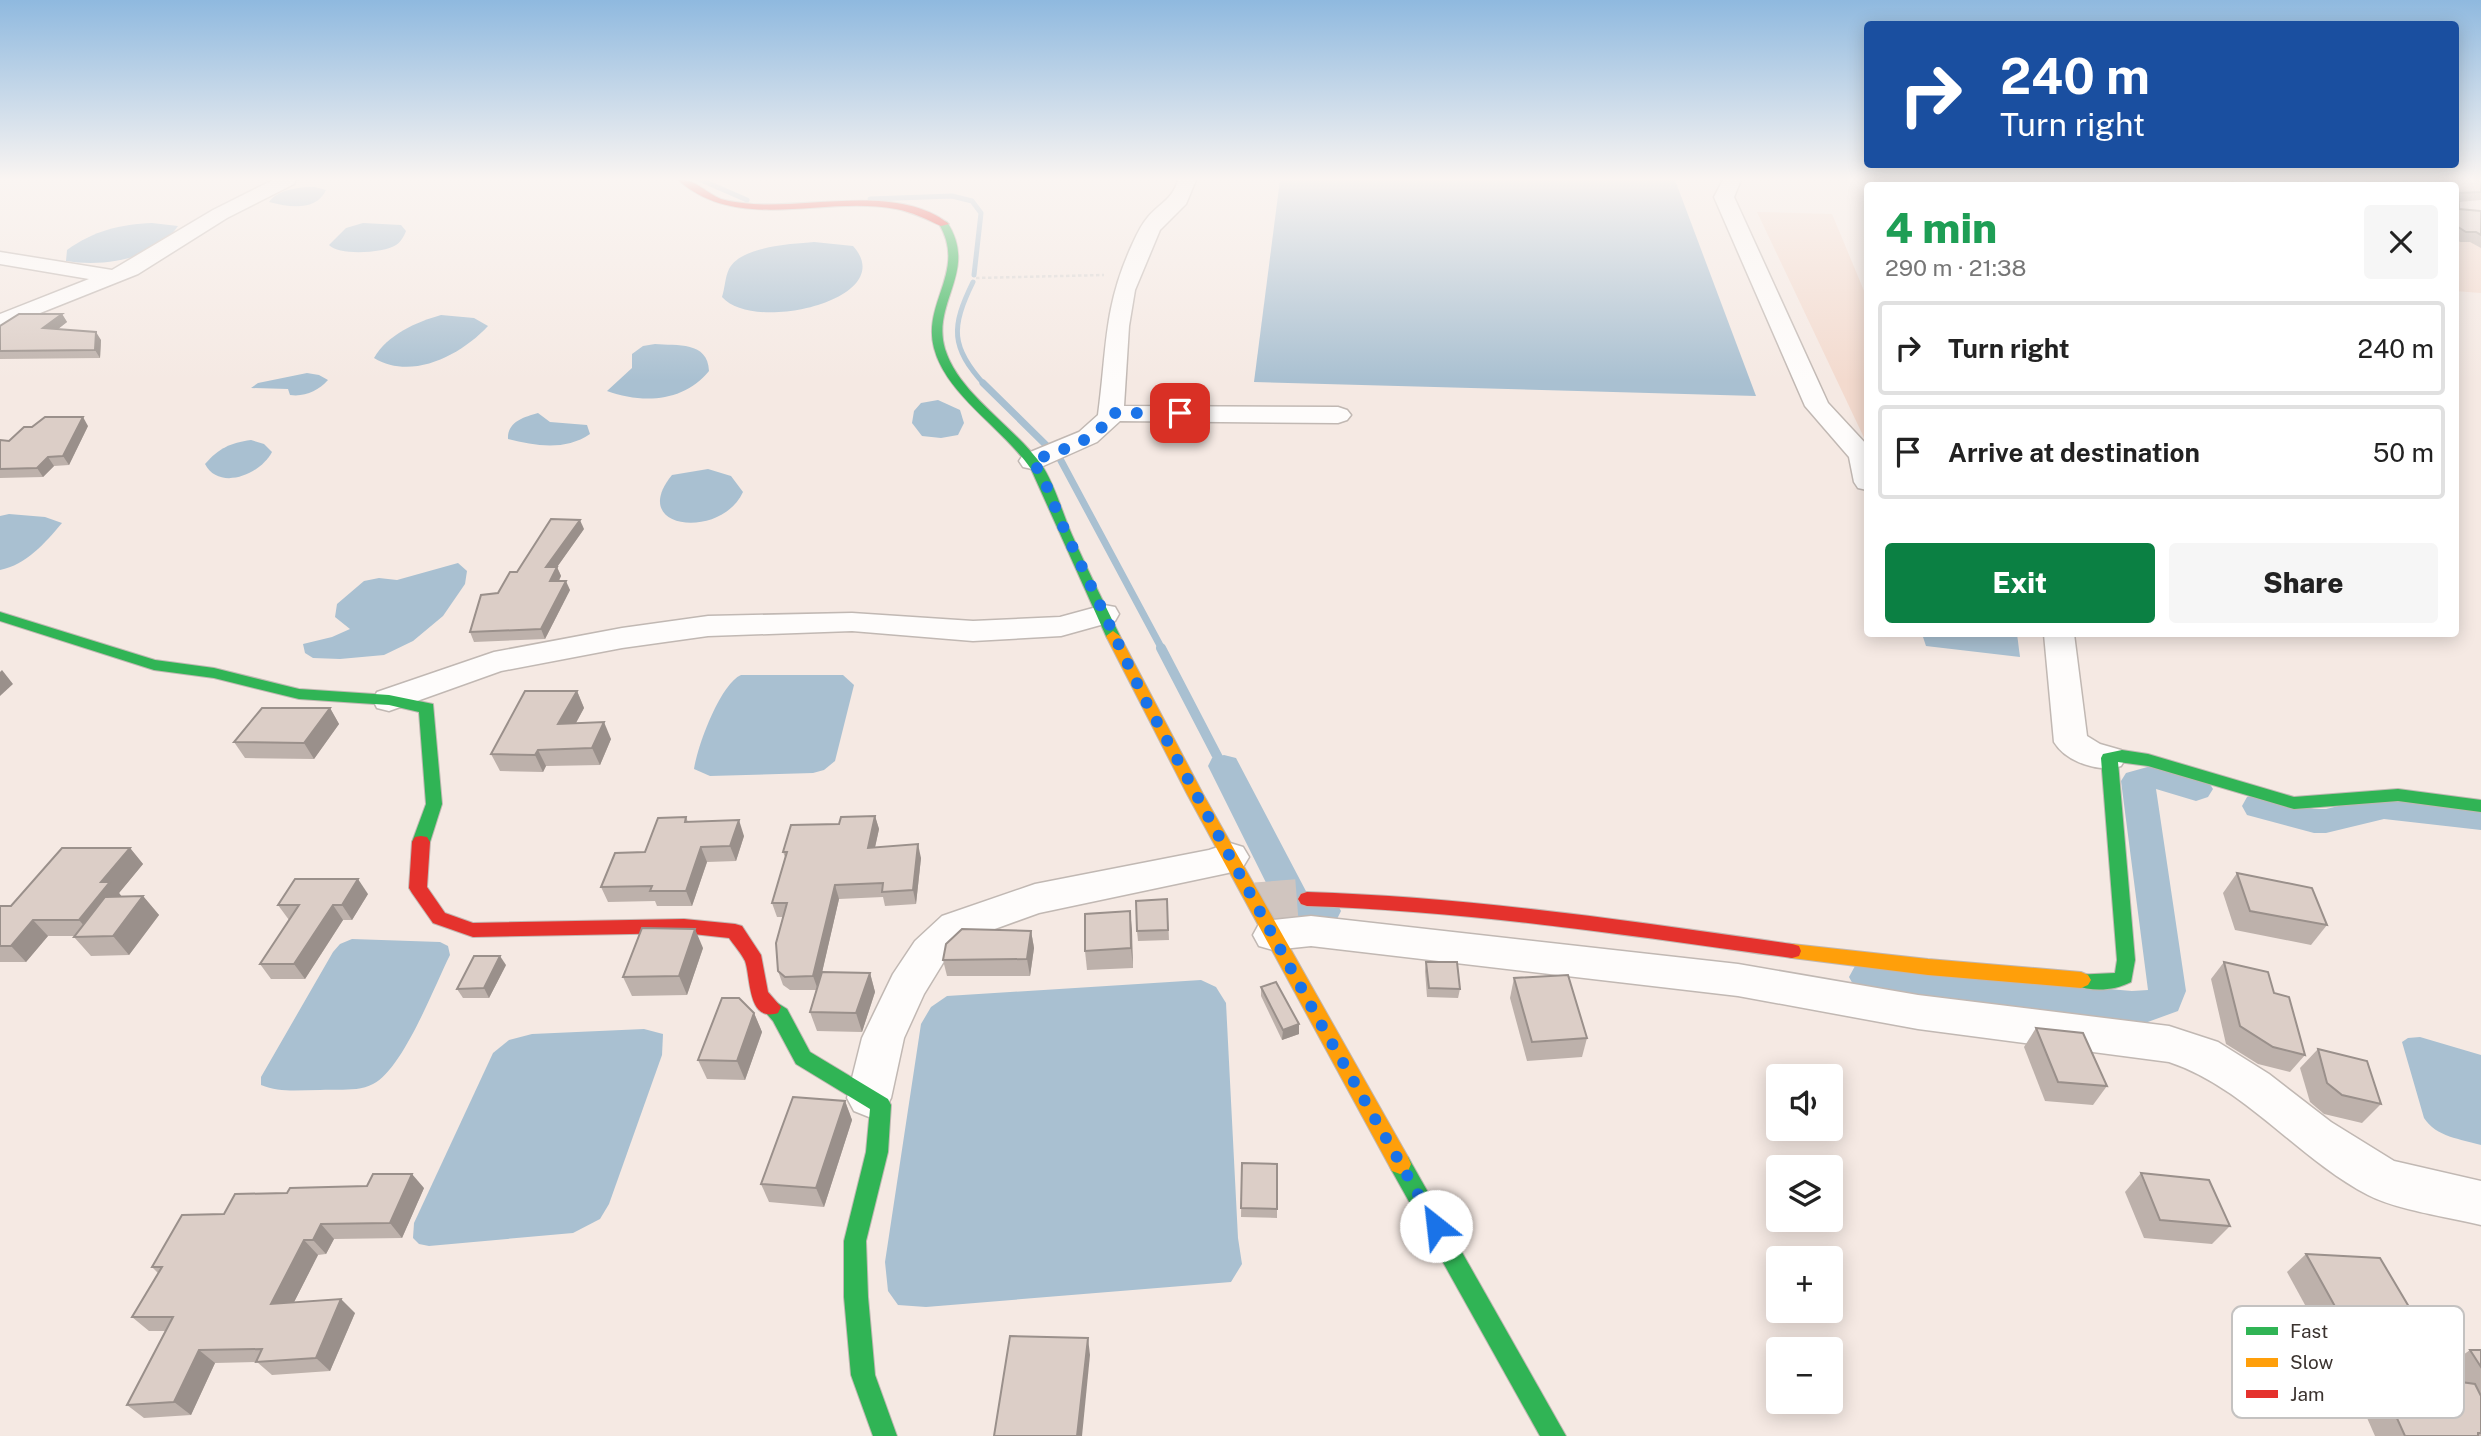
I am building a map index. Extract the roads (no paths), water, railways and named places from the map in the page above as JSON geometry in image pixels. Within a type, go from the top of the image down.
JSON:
[{"type":"street","points":[[0,322],[131,270],[168,247]]},
{"type":"street","points":[[953,247],[951,277],[934,326],[937,345],[951,373],[972,399],[1004,428],[1042,475],[1144,698],[1273,935],[1554,1436]]},
{"type":"street","points":[[1032,461],[1088,437],[1105,423],[1111,413],[1120,314],[1130,274],[1143,247]]},
{"type":"street","points":[[1746,247],[1817,406],[1862,455],[1864,466]]},
{"type":"street","points":[[0,258],[114,277]]},
{"type":"street","points":[[1111,413],[1338,415]]},
{"type":"street","points":[[389,700],[494,662],[622,638],[708,626],[852,622],[973,631],[1060,626],[1104,614]]},
{"type":"street","points":[[0,616],[101,650],[154,664],[214,673],[299,694],[389,700],[427,708],[434,804],[420,846],[418,888],[439,918],[473,930],[643,926],[735,931],[754,960],[759,995],[780,1014],[803,1058],[881,1105],[877,1152],[855,1241],[856,1297],[863,1375],[885,1436]]},
{"type":"street","points":[[2059,637],[2071,742],[2089,753],[2109,758],[2122,756],[2148,760],[2294,803],[2398,795],[2481,806]]},
{"type":"street","points":[[1307,899],[1355,898],[1528,911],[1880,962],[1973,973],[2113,982],[2124,977],[2126,960],[2109,758]]},
{"type":"street","points":[[869,1098],[883,1038],[907,986],[929,952],[956,927],[1035,899],[1215,863],[1230,857]]},
{"type":"street","points":[[1273,935],[1311,931],[1550,957],[1738,980],[1918,1012],[2169,1044],[2203,1055],[2254,1087],[2315,1136],[2384,1180],[2481,1203]]},
{"type":"water","points":[[71,247],[156,247],[142,254],[112,262],[96,263],[66,261],[67,250]]},
{"type":"water","points":[[332,247],[392,247],[362,252]]},
{"type":"water","points":[[853,247],[862,265],[857,282],[841,295],[818,305],[790,311],[763,312],[739,308],[722,297],[729,269],[735,261],[744,255],[767,248]]},
{"type":"water","points":[[1271,247],[1700,247],[1756,396],[1254,382]]},
{"type":"water","points":[[441,315],[474,318],[488,326],[464,346],[435,362],[404,367],[374,358],[386,343],[403,330]]},
{"type":"water","points":[[655,344],[697,350],[707,361],[709,371],[688,389],[662,398],[635,398],[607,391],[632,368],[632,354],[643,346]]},
{"type":"water","points":[[307,373],[328,380],[316,390],[301,395],[290,395],[288,389],[251,388],[258,383]]},
{"type":"water","points":[[938,400],[960,410],[964,423],[958,435],[941,438],[922,436],[912,423],[914,411],[921,403]]},
{"type":"water","points":[[538,413],[550,422],[587,425],[590,434],[571,443],[550,446],[508,439],[513,424]]},
{"type":"water","points":[[251,440],[264,444],[272,452],[249,473],[239,477],[220,477],[211,472],[205,464],[225,447]]},
{"type":"water","points":[[708,469],[731,476],[743,492],[732,507],[716,517],[699,522],[682,522],[669,517],[661,508],[661,493],[672,475]]},
{"type":"water","points":[[9,514],[45,517],[62,523],[27,558],[0,570],[0,516]]},
{"type":"water","points":[[458,563],[467,571],[465,584],[443,616],[413,641],[384,655],[340,659],[313,658],[305,653],[303,644],[332,637],[350,629],[335,617],[337,604],[364,581],[379,578],[397,580]]},
{"type":"water","points":[[1923,637],[2017,637],[2020,657],[1926,646]]},
{"type":"water","points":[[741,675],[843,675],[854,685],[835,761],[824,770],[813,773],[710,776],[694,769],[705,732],[718,703],[725,690]]},
{"type":"water","points":[[352,939],[440,942],[448,946],[450,955],[406,1045],[384,1075],[367,1087],[347,1090],[290,1090],[261,1085],[261,1077],[333,952],[340,944]]},
{"type":"water","points":[[1201,980],[1216,987],[1226,1003],[1238,1238],[1242,1264],[1231,1282],[926,1307],[898,1305],[888,1291],[885,1262],[921,1024],[931,1007],[947,996]]},
{"type":"water","points":[[644,1029],[663,1034],[662,1055],[609,1204],[600,1219],[573,1233],[429,1246],[419,1244],[413,1238],[414,1223],[493,1053],[509,1040],[532,1034]]},
{"type":"water","points":[[2420,1037],[2481,1055],[2481,1145],[2442,1133],[2424,1118],[2402,1042],[2408,1038]]},
{"type":"waterway","points":[[974,275],[977,247]]},
{"type":"waterway","points":[[973,282],[961,312],[958,336],[965,359],[985,385]]},
{"type":"waterway","points":[[985,385],[1047,446]]},
{"type":"waterway","points":[[1059,457],[1162,649]]},
{"type":"waterway","points":[[1161,648],[1227,775]]},
{"type":"waterway","points":[[1224,766],[1296,907],[1323,911]]},
{"type":"waterway","points":[[1868,977],[1989,995],[2132,1007],[2145,1007],[2164,1000],[2167,991],[2138,781],[2151,777],[2196,789]]},
{"type":"waterway","points":[[2259,806],[2314,821],[2326,821],[2384,807],[2481,818]]},
{"type":"tunnel","points":[[1256,903],[1307,899]]}]
